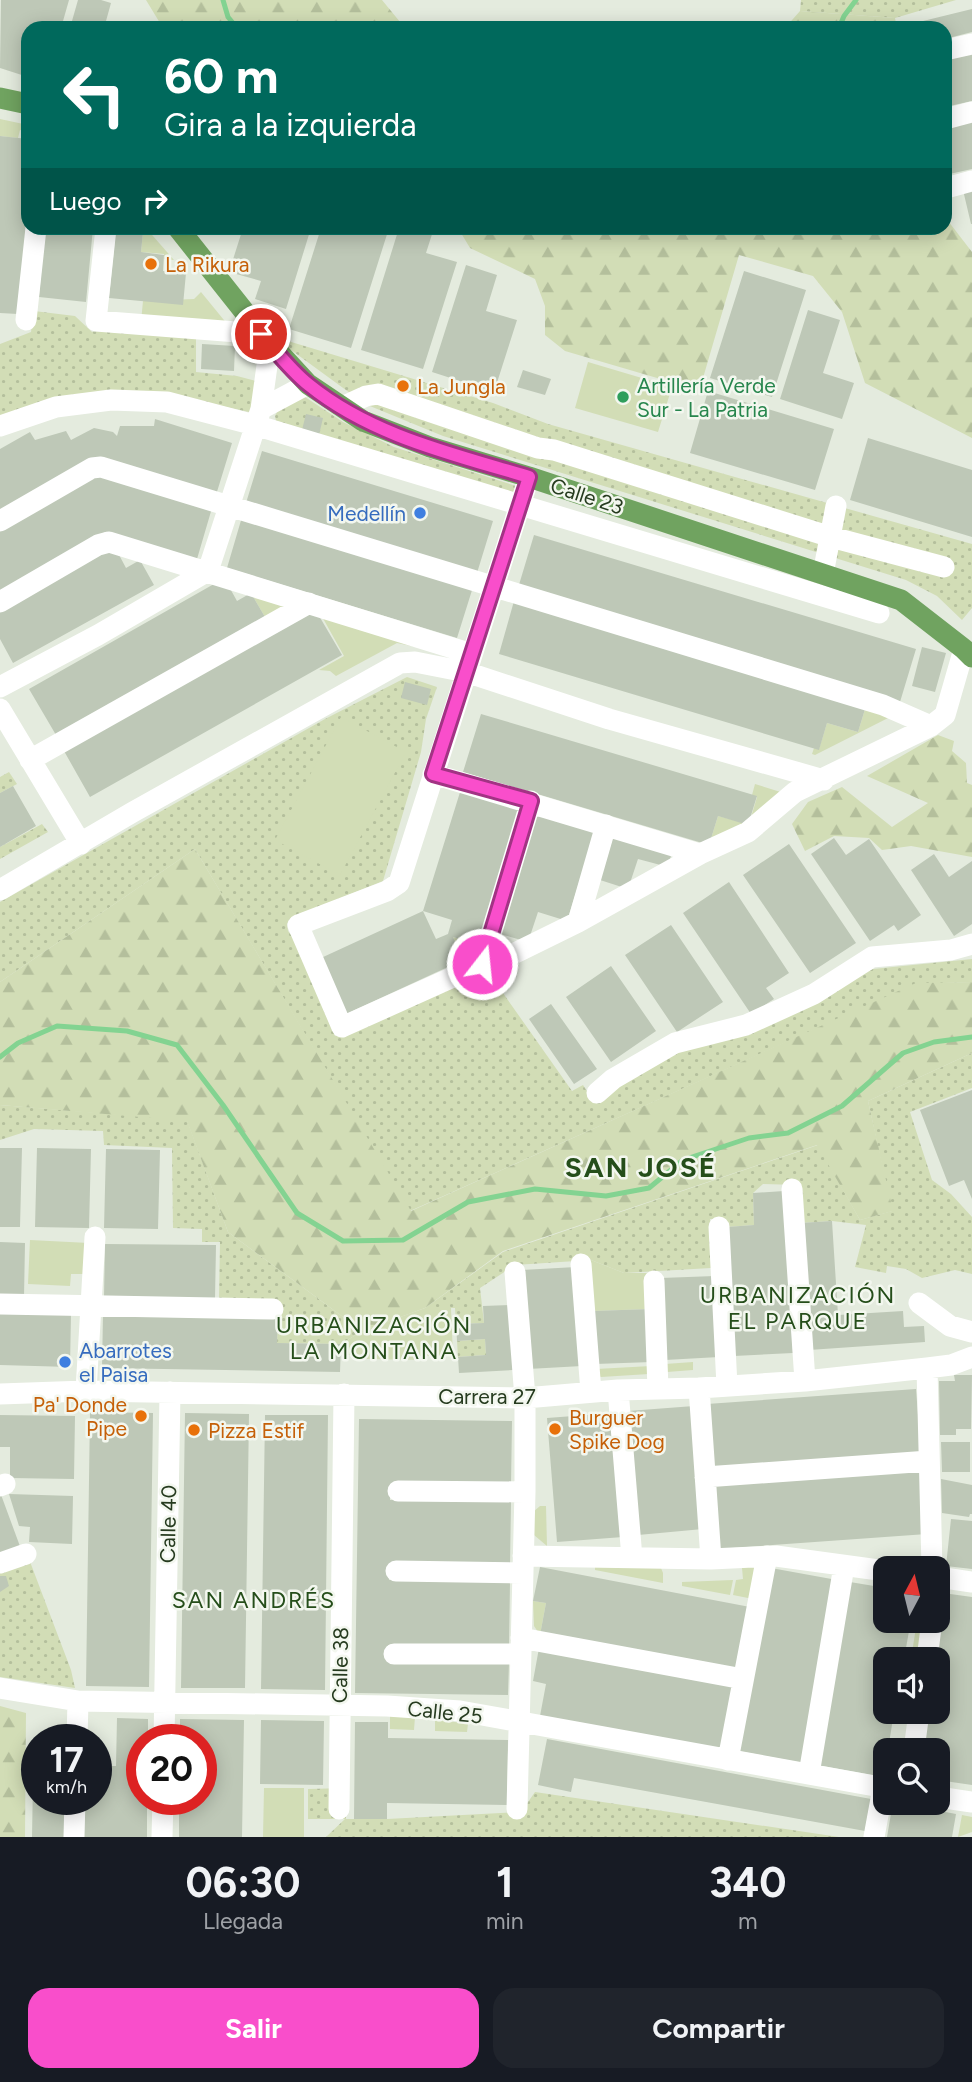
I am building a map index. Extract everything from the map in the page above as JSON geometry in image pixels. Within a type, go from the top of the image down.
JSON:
[{"type":"main road","points":[[0,98],[21,102]]},
{"type":"main road","name":"Calle 23","points":[[183,235],[265,339],[308,384],[363,421],[430,447],[901,600],[968,653]]},
{"type":"street","points":[[952,48],[972,44]]},
{"type":"street","points":[[952,116],[972,112]]},
{"type":"street","points":[[952,186],[972,181]]},
{"type":"street","points":[[26,320],[35,235]]},
{"type":"street","points":[[0,687],[98,635],[208,571],[258,417],[265,339],[96,321],[105,235]]},
{"type":"street","points":[[258,417],[308,384]]},
{"type":"street","points":[[342,407],[366,396],[378,394],[538,447],[831,537],[944,567]]},
{"type":"street","points":[[0,426],[56,407],[111,400],[167,402],[258,417],[520,505],[879,613]]},
{"type":"street","points":[[0,522],[92,468],[101,467],[883,705],[931,726]]},
{"type":"street","points":[[529,477],[399,883],[387,891],[299,925],[342,1027],[482,964],[499,961],[578,922],[700,854],[748,832],[795,792],[931,726],[945,715],[968,653]]},
{"type":"street","points":[[823,574],[836,506]]},
{"type":"street","points":[[0,602],[104,542],[118,544],[309,603],[608,719],[824,780]]},
{"type":"street","points":[[30,760],[309,603]]},
{"type":"street","points":[[0,890],[133,812],[400,663],[469,663]]},
{"type":"street","points":[[0,709],[80,844]]},
{"type":"street","points":[[433,774],[531,801],[700,854]]},
{"type":"street","points":[[482,964],[531,801]]},
{"type":"street","points":[[578,922],[606,825]]},
{"type":"street","points":[[597,1093],[612,1079],[675,1043],[746,1024],[814,994],[872,957],[951,950],[972,944]]},
{"type":"street","points":[[792,1189],[805,1381]]},
{"type":"street","points":[[719,1227],[727,1386]]},
{"type":"street","points":[[86,1391],[95,1237]]},
{"type":"street","points":[[581,1264],[591,1392]]},
{"type":"street","points":[[514,1272],[525,1398],[517,1809]]},
{"type":"street","points":[[654,1281],[658,1389]]},
{"type":"street","points":[[919,1303],[950,1326],[972,1332]]},
{"type":"street","points":[[0,1304],[273,1309]]},
{"type":"street","name":"Carrera 27","points":[[0,1394],[86,1391],[525,1398],[618,1390],[805,1381],[951,1365],[972,1357]]},
{"type":"street","points":[[927,1368],[932,1556]]},
{"type":"street","points":[[699,1388],[711,1559]]},
{"type":"street","points":[[618,1390],[632,1558]]},
{"type":"street","name":"Calle 40","points":[[164,1724],[170,1392]]},
{"type":"street","name":"Calle 38","points":[[339,1809],[344,1394]]},
{"type":"street","points":[[705,1477],[929,1461]]},
{"type":"street","points":[[398,1491],[525,1492]]},
{"type":"street","points":[[0,1563],[26,1554]]},
{"type":"street","points":[[728,1760],[767,1556]]},
{"type":"street","points":[[396,1571],[632,1558],[711,1559],[767,1556],[873,1569]]},
{"type":"street","points":[[808,1774],[845,1566]]},
{"type":"street","points":[[950,1579],[972,1582]]},
{"type":"street","points":[[394,1654],[521,1646],[743,1679]]},
{"type":"street","name":"Calle 25","points":[[0,1688],[78,1701],[387,1706],[460,1711],[873,1786]]},
{"type":"street","points":[[77,1724],[78,1701]]},
{"type":"street","points":[[950,1799],[972,1802]]},
{"type":"street","points":[[74,1837],[75,1815]]},
{"type":"street","points":[[162,1837],[163,1815]]},
{"type":"street","points":[[874,1837],[878,1815]]},
{"type":"green space","points":[[146,0],[382,0],[399,21],[159,21]]},
{"type":"green space","points":[[801,0],[956,0],[895,18],[800,11]]},
{"type":"green space","points":[[800,11],[895,18],[896,21],[791,21]]},
{"type":"green space","points":[[0,119],[21,124],[18,138],[0,136]]},
{"type":"green space","points":[[952,226],[972,252],[972,438],[865,383],[842,312],[813,276],[739,255],[703,378],[681,385],[565,351],[545,335],[545,306],[535,279],[470,248],[462,235],[952,235]]},
{"type":"green space","points":[[143,235],[152,235],[174,260],[164,259],[164,254],[141,252]]},
{"type":"green space","points":[[201,292],[228,325],[141,322],[143,301],[194,299]]},
{"type":"green space","points":[[34,311],[75,316],[92,332],[100,330],[196,338],[196,372],[237,376],[256,381],[255,408],[249,412],[169,395],[0,416],[0,344],[31,332]]},
{"type":"green space","points":[[288,341],[493,403],[548,424],[972,544],[972,608],[962,620],[937,596],[906,580],[443,436],[365,404],[287,347]]},
{"type":"green space","name":"Artillería Verde Sur - La Patria","points":[[588,362],[672,387],[658,432],[575,408]]},
{"type":"green space","points":[[305,397],[343,422],[394,447],[516,486],[513,496],[276,421],[275,416],[280,406]]},
{"type":"green space","points":[[251,593],[298,605],[265,617]]},
{"type":"green space","points":[[320,613],[450,654],[397,643],[336,676],[330,671],[319,670],[344,656]]},
{"type":"green space","points":[[407,677],[437,687],[383,881],[291,918],[287,924],[335,1036],[486,969],[572,1091],[583,1085],[594,1102],[677,1052],[873,969],[972,959],[972,982],[916,984],[410,1211],[195,849],[0,982],[0,902],[325,719]]},
{"type":"green space","points":[[866,706],[898,713],[815,755],[812,754],[814,748],[819,749],[827,723],[858,732]]},
{"type":"green space","points":[[341,717],[406,752],[340,875],[275,840]]},
{"type":"green space","points":[[938,735],[954,741],[952,751],[966,763],[967,783],[972,785],[972,857],[911,846],[882,850],[869,838],[834,836],[805,851],[792,824],[808,802],[842,787],[892,827],[928,803],[867,776]]},
{"type":"green space","points":[[9,772],[17,784],[0,793],[0,777]]},
{"type":"green space","points":[[755,784],[787,794],[748,825],[709,845],[718,816],[749,824],[757,797],[752,795]]},
{"type":"green space","points":[[42,824],[48,832],[0,859],[0,847]]},
{"type":"green space","points":[[195,849],[411,1211],[916,983],[972,982],[972,1053],[868,1101],[893,1211],[860,1220],[817,1145],[503,1251],[425,1308],[362,1331],[228,1232],[187,1121],[0,1105],[0,982]]},
{"type":"green space","points":[[453,937],[478,944],[477,959],[464,964]]},
{"type":"green space","points":[[972,1053],[972,1088],[910,1112],[932,1180],[951,1194],[972,1217],[972,1274],[955,1270],[922,1278],[906,1269],[887,1266],[886,1273],[855,1267],[866,1225],[832,1221],[800,1223],[798,1185],[763,1184],[753,1193],[754,1225],[727,1227],[726,1219],[710,1219],[711,1268],[624,1273],[591,1260],[515,1265],[480,1288],[484,1323],[456,1324],[455,1308],[425,1308],[503,1252],[818,1145],[860,1220],[892,1211],[868,1101]]},
{"type":"green space","points":[[0,1105],[187,1120],[228,1232],[362,1331],[341,1344],[277,1343],[278,1317],[219,1299],[220,1242],[202,1242],[202,1229],[173,1228],[172,1148],[104,1145],[103,1131],[34,1129],[0,1140]]},
{"type":"green space","points":[[30,1240],[89,1243],[88,1274],[71,1274],[70,1286],[28,1284]]},
{"type":"green space","points":[[591,1260],[624,1273],[648,1273],[650,1309],[593,1311],[586,1261]]},
{"type":"green space","points":[[425,1308],[451,1308],[453,1356],[418,1356],[418,1360],[366,1359],[366,1355],[345,1355],[346,1341],[362,1331]]},
{"type":"green space","points":[[485,1339],[486,1355],[458,1357],[457,1341]]},
{"type":"green space","points":[[693,1362],[693,1370],[667,1372],[665,1364]]},
{"type":"green space","points":[[651,1366],[649,1374],[601,1377],[597,1375],[596,1369]]},
{"type":"green space","points":[[540,1506],[546,1506],[547,1546],[534,1535],[533,1512]]},
{"type":"green space","points":[[29,1559],[71,1670],[75,1688],[0,1677],[0,1571]]},
{"type":"green space","points":[[595,1566],[661,1568],[663,1583],[595,1570]]},
{"type":"green space","points":[[754,1566],[753,1599],[733,1595],[736,1580],[743,1579],[742,1568]]},
{"type":"green space","points":[[733,1580],[730,1595],[682,1586],[682,1582]]},
{"type":"green space","points":[[533,1601],[546,1603],[540,1635],[534,1626]]},
{"type":"green space","points":[[915,1633],[926,1633],[924,1647],[913,1647]]},
{"type":"green space","points":[[0,1706],[26,1713],[26,1724],[21,1724],[21,1815],[25,1815],[25,1837],[0,1837]]},
{"type":"green space","points":[[390,1716],[415,1717],[414,1730],[390,1729]]},
{"type":"green space","points":[[435,1719],[468,1724],[467,1732],[435,1731]]},
{"type":"green space","points":[[264,1788],[304,1788],[304,1837],[263,1837]]},
{"type":"green space","points":[[346,1788],[346,1819],[521,1812],[535,1792],[839,1837],[326,1837],[345,1819],[308,1819],[308,1789]]},
{"type":"green space","points":[[962,1815],[972,1817],[972,1832],[958,1837]]},
{"type":"building","points":[[1,0],[69,0],[63,21],[21,21],[21,75],[0,68]]},
{"type":"building","points":[[78,0],[111,3],[106,21],[72,21]]},
{"type":"building","points":[[972,9],[972,32],[952,37],[952,21],[923,21]]},
{"type":"building","points":[[972,52],[972,101],[952,105],[952,56]]},
{"type":"building","points":[[972,120],[972,169],[952,173],[952,124]]},
{"type":"building","points":[[0,136],[21,138],[21,235],[25,235],[18,314],[0,313]]},
{"type":"building","points":[[972,188],[972,224],[971,224],[963,190]]},
{"type":"building","points":[[44,235],[92,235],[86,302],[39,297]]},
{"type":"building","points":[[115,235],[143,235],[141,252],[164,255],[163,271],[186,273],[183,305],[109,298]]},
{"type":"building","points":[[241,235],[309,235],[286,309],[255,299],[261,281],[229,272]]},
{"type":"building","points":[[319,235],[387,235],[351,348],[289,329]]},
{"type":"building","points":[[397,235],[432,235],[426,253],[457,262],[423,369],[361,350]]},
{"type":"building","points":[[466,265],[497,275],[486,311],[517,320],[494,392],[432,372]]},
{"type":"building","points":[[744,271],[806,290],[772,397],[710,378]]},
{"type":"building","points":[[808,310],[840,320],[823,373],[854,383],[842,419],[780,399]]},
{"type":"building","points":[[202,344],[235,346],[234,371],[201,369]]},
{"type":"building","points":[[523,370],[551,379],[545,395],[517,387]]},
{"type":"building","points":[[708,391],[834,429],[815,490],[690,453]]},
{"type":"building","points":[[306,414],[323,418],[319,435],[302,430]]},
{"type":"building","points":[[155,419],[232,443],[216,495],[109,462],[0,513],[0,449],[30,432],[35,440],[66,431],[71,440],[94,428],[113,432],[117,436],[120,426],[154,426]]},
{"type":"building","points":[[868,438],[972,470],[972,537],[850,500]]},
{"type":"building","points":[[262,451],[493,521],[477,573],[246,503]]},
{"type":"building","points":[[98,475],[212,508],[197,559],[105,532],[0,591],[0,530]]},
{"type":"building","points":[[242,517],[473,587],[457,638],[227,568]]},
{"type":"building","points":[[534,535],[916,649],[900,702],[518,588]]},
{"type":"building","points":[[106,547],[117,551],[126,568],[140,560],[154,585],[13,663],[0,639],[0,605]]},
{"type":"building","points":[[221,580],[227,583],[237,601],[251,593],[265,617],[56,735],[29,689]]},
{"type":"building","points":[[514,601],[866,706],[858,732],[827,723],[819,750],[499,654]]},
{"type":"building","points":[[315,609],[342,655],[90,797],[64,751]]},
{"type":"building","points":[[922,647],[946,653],[935,692],[912,686]]},
{"type":"building","points":[[405,682],[431,689],[427,705],[401,698]]},
{"type":"building","points":[[481,714],[757,796],[748,825],[718,816],[709,845],[463,772]]},
{"type":"building","points":[[13,786],[36,826],[0,847],[0,793]]},
{"type":"building","points":[[461,789],[520,807],[478,944],[453,937],[463,960],[346,1014],[321,958],[423,911]],"holes":[[[423,911],[452,920],[448,934],[436,939]]]},
{"type":"building","points":[[537,811],[596,829],[567,921],[538,912],[528,942],[500,934]]},
{"type":"building","points":[[614,834],[672,852],[668,867],[638,859],[628,889],[600,880]]},
{"type":"building","points":[[834,838],[846,855],[869,839],[921,915],[898,931],[894,925],[870,941],[811,854]]},
{"type":"building","points":[[789,844],[856,943],[810,973],[743,875]]},
{"type":"building","points":[[934,854],[949,877],[972,861],[972,924],[954,936],[911,870]]},
{"type":"building","points":[[729,882],[789,973],[766,988],[774,999],[751,1014],[683,913]]},
{"type":"building","points":[[671,925],[723,1002],[677,1032],[625,955]]},
{"type":"building","points":[[611,966],[656,1031],[611,1062],[566,997]]},
{"type":"building","points":[[551,1004],[597,1069],[574,1084],[529,1019]]},
{"type":"building","points":[[972,1090],[972,1199],[964,1180],[949,1186],[920,1110]]},
{"type":"building","points":[[0,1148],[22,1148],[20,1227],[0,1227]]},
{"type":"building","points":[[37,1148],[91,1149],[89,1228],[35,1227]]},
{"type":"building","points":[[106,1149],[160,1150],[158,1229],[104,1228]]},
{"type":"building","points":[[784,1191],[793,1353],[734,1356],[727,1227],[754,1225],[753,1193]]},
{"type":"building","points":[[832,1221],[838,1315],[903,1311],[904,1327],[924,1326],[925,1342],[809,1350],[800,1223]]},
{"type":"building","points":[[0,1242],[25,1243],[24,1297],[0,1296]]},
{"type":"building","points":[[105,1244],[216,1245],[215,1299],[104,1297]]},
{"type":"building","points":[[576,1267],[582,1366],[528,1369],[522,1270]]},
{"type":"building","points":[[715,1276],[719,1357],[665,1360],[661,1278]]},
{"type":"building","points":[[510,1305],[513,1370],[459,1373],[458,1357],[486,1355],[485,1339],[457,1341],[456,1324],[484,1323],[483,1306]]},
{"type":"building","points":[[650,1309],[652,1362],[595,1364],[593,1311]]},
{"type":"building","points":[[0,1312],[71,1313],[70,1367],[0,1365]]},
{"type":"building","points":[[103,1314],[278,1317],[277,1343],[341,1344],[340,1372],[102,1368]]},
{"type":"building","points":[[954,1375],[972,1375],[971,1429],[956,1429],[956,1435],[940,1435],[939,1381],[955,1381]]},
{"type":"building","points":[[916,1389],[921,1454],[712,1469],[707,1404]]},
{"type":"building","points":[[694,1406],[703,1529],[638,1535],[628,1411]]},
{"type":"building","points":[[90,1412],[153,1413],[149,1687],[86,1686]]},
{"type":"building","points":[[185,1413],[249,1414],[245,1688],[181,1688]]},
{"type":"building","points":[[613,1413],[623,1537],[557,1542],[547,1418]]},
{"type":"building","points":[[0,1415],[75,1416],[74,1479],[10,1478],[10,1447],[0,1447]]},
{"type":"building","points":[[265,1415],[328,1415],[325,1690],[261,1689]]},
{"type":"building","points":[[359,1419],[512,1421],[511,1486],[390,1484],[390,1500],[511,1502],[510,1566],[389,1565],[389,1580],[510,1582],[509,1647],[388,1645],[388,1661],[509,1663],[508,1695],[355,1693]]},
{"type":"building","points":[[941,1442],[970,1442],[970,1472],[942,1472]]},
{"type":"building","points":[[922,1468],[927,1534],[718,1549],[713,1483]]},
{"type":"building","points":[[941,1479],[972,1485],[972,1514],[969,1517],[942,1513]]},
{"type":"building","points":[[0,1492],[21,1549],[0,1556]]},
{"type":"building","points":[[9,1494],[73,1496],[72,1544],[29,1542],[30,1527],[19,1526]]},
{"type":"building","points":[[951,1519],[972,1521],[972,1569],[950,1566],[950,1556],[947,1556]]},
{"type":"building","points":[[540,1567],[750,1607],[738,1672],[540,1635],[546,1603],[533,1601]]},
{"type":"building","points":[[771,1568],[837,1580],[803,1763],[738,1751]]},
{"type":"building","points":[[0,1576],[6,1576],[9,1586],[0,1592]]},
{"type":"building","points":[[850,1582],[873,1586],[873,1633],[909,1633],[906,1647],[873,1647],[873,1724],[892,1724],[890,1738],[873,1738],[873,1775],[817,1765]]},
{"type":"building","points":[[950,1594],[972,1597],[972,1785],[950,1782],[950,1738],[923,1738],[924,1724],[950,1724],[950,1647],[935,1647],[937,1633],[950,1633]]},
{"type":"building","points":[[539,1648],[736,1684],[725,1749],[540,1716],[546,1684],[533,1681]]},
{"type":"building","points":[[117,1718],[148,1719],[148,1724],[126,1724],[126,1815],[147,1815],[147,1837],[83,1837],[84,1815],[112,1815],[112,1766],[116,1766]]},
{"type":"building","points":[[180,1719],[244,1720],[242,1837],[179,1837],[179,1815],[217,1815],[217,1724],[180,1724]]},
{"type":"building","points":[[261,1720],[324,1721],[323,1785],[260,1784]]},
{"type":"building","points":[[355,1722],[388,1722],[388,1738],[508,1740],[507,1805],[387,1803],[387,1819],[354,1819]]},
{"type":"building","points":[[547,1739],[871,1799],[865,1831],[574,1778],[571,1792],[538,1785]]},
{"type":"building","points":[[956,1814],[952,1837],[887,1837],[891,1815]]},
{"type":"building","points":[[32,1815],[67,1815],[67,1837],[32,1837]]},
{"type":"waterway","points":[[223,0],[231,21]]},
{"type":"waterway","points":[[842,21],[856,0]]},
{"type":"waterway","points":[[0,1057],[18,1043],[57,1026],[127,1031],[177,1045],[223,1105],[297,1213],[343,1241],[403,1240],[468,1202],[535,1189],[606,1196],[649,1188],[683,1160],[749,1138],[788,1133],[842,1106],[903,1053],[934,1042],[972,1037]]},
{"type":"place","name":"La Rikura","points":[[151,264]]},
{"type":"place","name":"La Jungla","points":[[403,386]]},
{"type":"place","name":"Artillería Verde Sur - La Patria","points":[[623,397]]},
{"type":"place","name":"Medellín","points":[[420,513]]},
{"type":"place","name":"Abarrotes el Paisa","points":[[65,1362]]},
{"type":"place","name":"Pa' Donde Pipe","points":[[141,1416]]},
{"type":"place","name":"Burguer Spike Dog","points":[[555,1429]]},
{"type":"place","name":"Pizza Estif","points":[[194,1430]]},
{"type":"district","name":"SAN JOSÉ","points":[[641,1167]]},
{"type":"district","name":"URBANIZACIÓN EL PARQUE","points":[[798,1308]]},
{"type":"district","name":"URBANIZACIÓN LA MONTANA","points":[[374,1338]]},
{"type":"district","name":"SAN ANDRÉS","points":[[254,1600]]},
{"type":"route","points":[[261,334],[308,384],[363,421],[430,447],[529,477],[433,774],[531,801],[482,964]]}]
